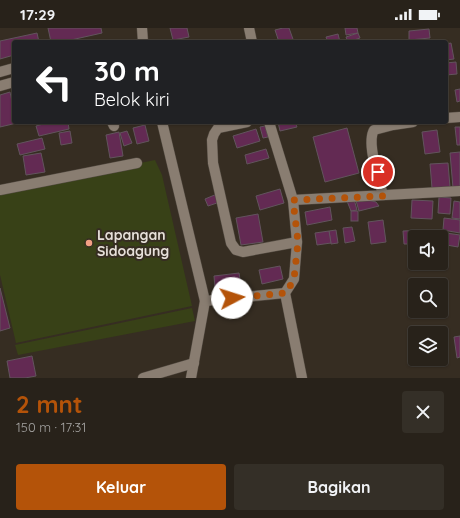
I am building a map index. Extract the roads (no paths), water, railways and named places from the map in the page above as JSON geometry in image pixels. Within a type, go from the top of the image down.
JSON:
[{"type":"street","points":[[142,28],[143,40]]},
{"type":"street","points":[[249,28],[252,40]]},
{"type":"street","points":[[0,72],[12,69]]},
{"type":"street","points":[[0,86],[12,83]]},
{"type":"street","points":[[448,118],[460,117]]},
{"type":"street","points":[[162,124],[205,301],[191,378]]},
{"type":"street","points":[[237,124],[218,128],[212,140],[213,163],[231,243],[236,250],[243,252],[298,242]]},
{"type":"street","points":[[271,124],[293,200],[298,242],[294,279],[286,293],[302,378]]},
{"type":"street","points":[[383,196],[372,148],[372,134],[374,130],[400,124]]},
{"type":"street","points":[[0,190],[137,163]]},
{"type":"street","points":[[293,200],[460,191]]},
{"type":"street","points":[[205,301],[286,293]]},
{"type":"street","points":[[143,378],[194,363]]},
{"type":"place","name":"Lapangan Sidoagung","points":[[89,243]]}]
